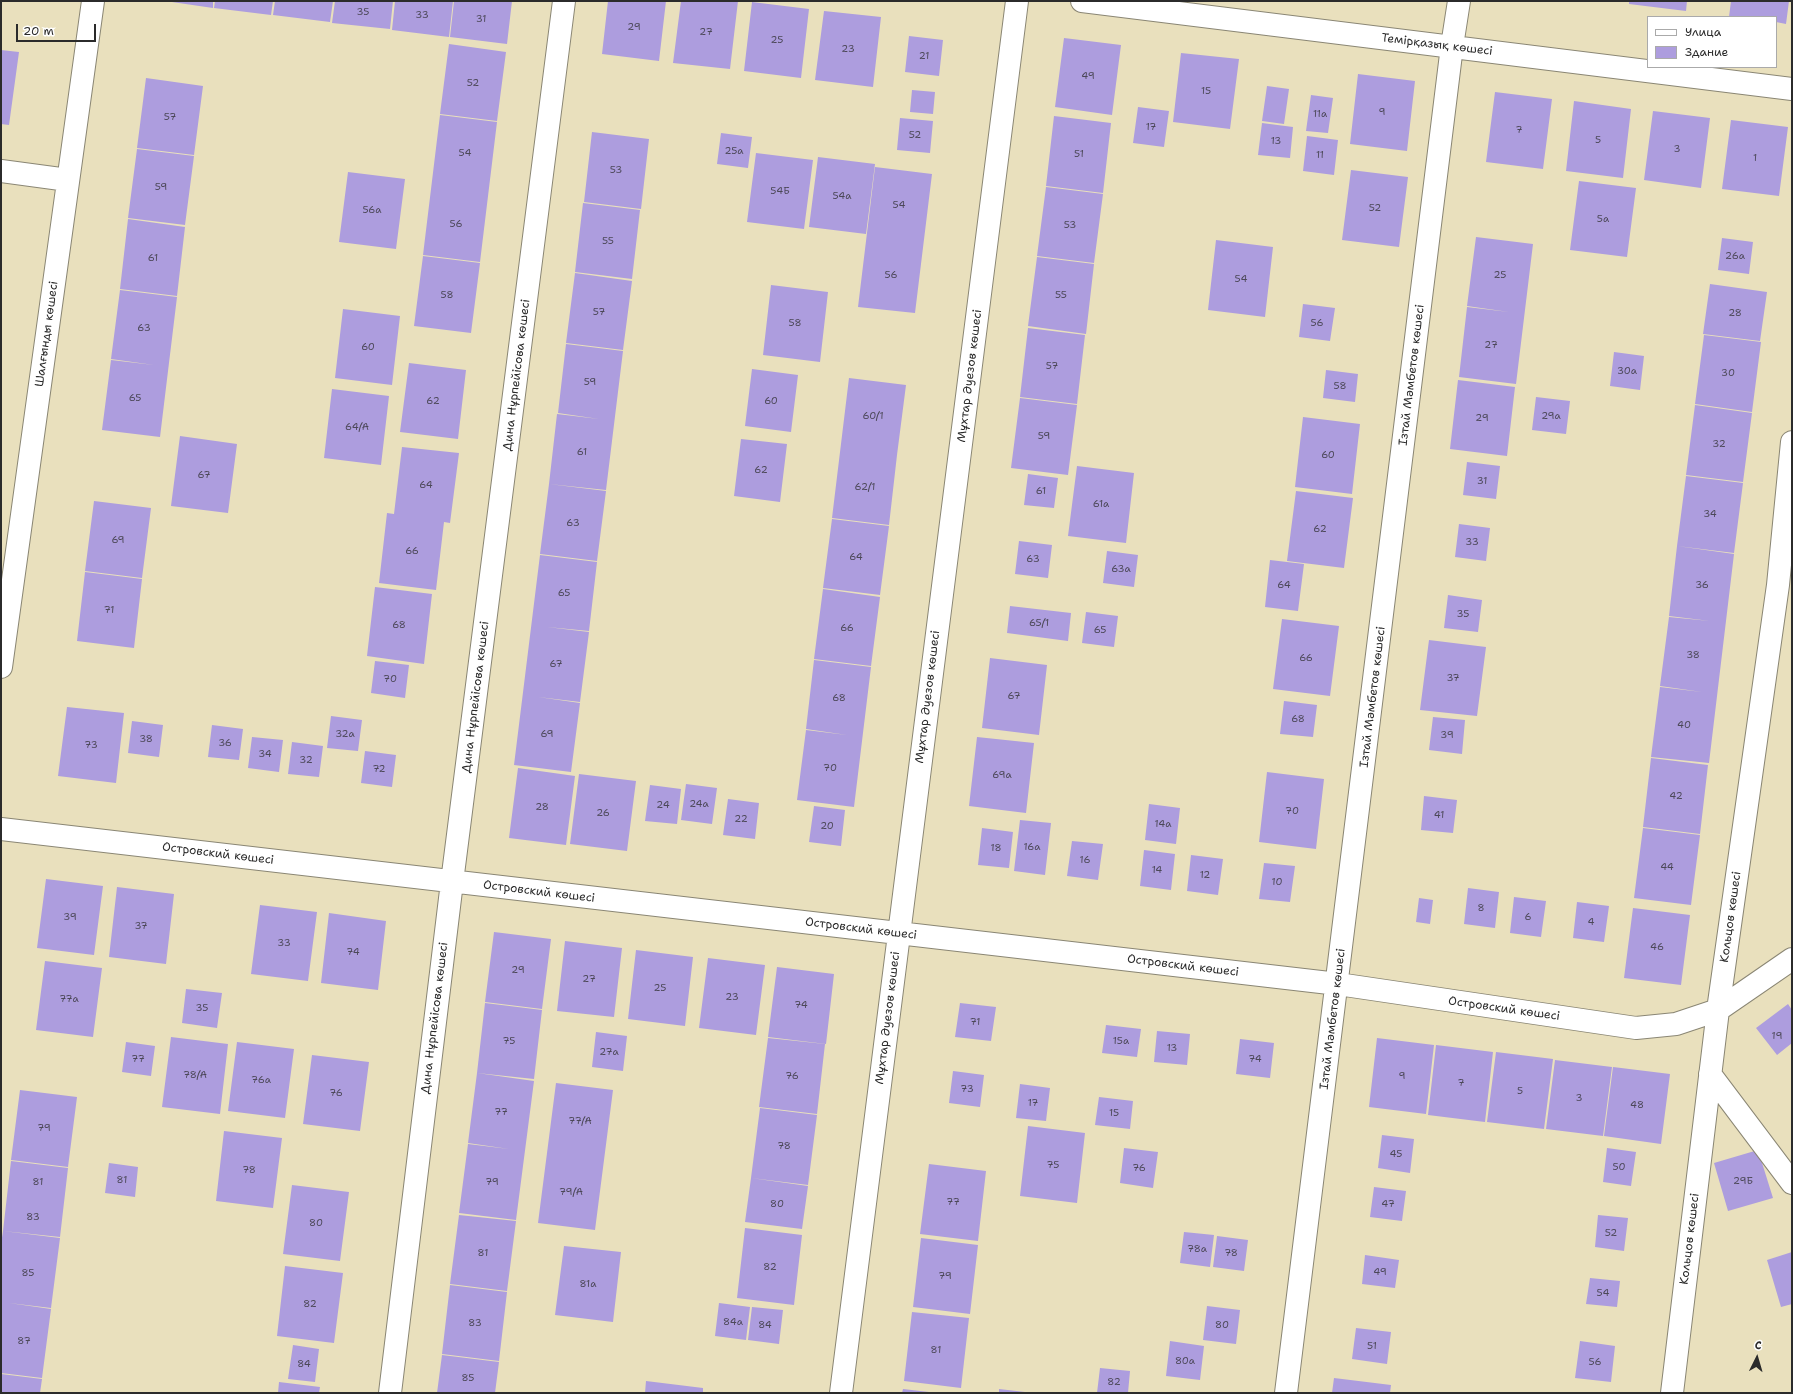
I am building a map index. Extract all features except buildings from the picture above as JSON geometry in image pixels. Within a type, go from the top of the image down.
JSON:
[{"type":"street","name":"Шалғынды көшесі","points":[[1,667],[93,1]]},
{"type":"street","name":"Дина Нұрпейісова көшесі","points":[[390,1393],[452,882],[564,1]]},
{"type":"street","name":"Мұхтар Әуезов көшесі","points":[[841,1393],[1017,1]]},
{"type":"street","name":"Темірқазық көшесі","points":[[1082,1],[1792,89]]},
{"type":"street","name":"Ізтай Мәмбетов көшесі","points":[[1286,1393],[1338,984],[1452,46],[1459,1]]},
{"type":"street","points":[[1,171],[68,180]]},
{"type":"street","name":"Кольцов көшесі","points":[[1672,1393],[1718,1010],[1785,580],[1792,442]]},
{"type":"street","name":"Островский көшесі","points":[[1,829],[1338,984],[1636,1028],[1676,1024],[1718,1010],[1792,959]]},
{"type":"street","points":[[1710,1074],[1792,1183]]}]
